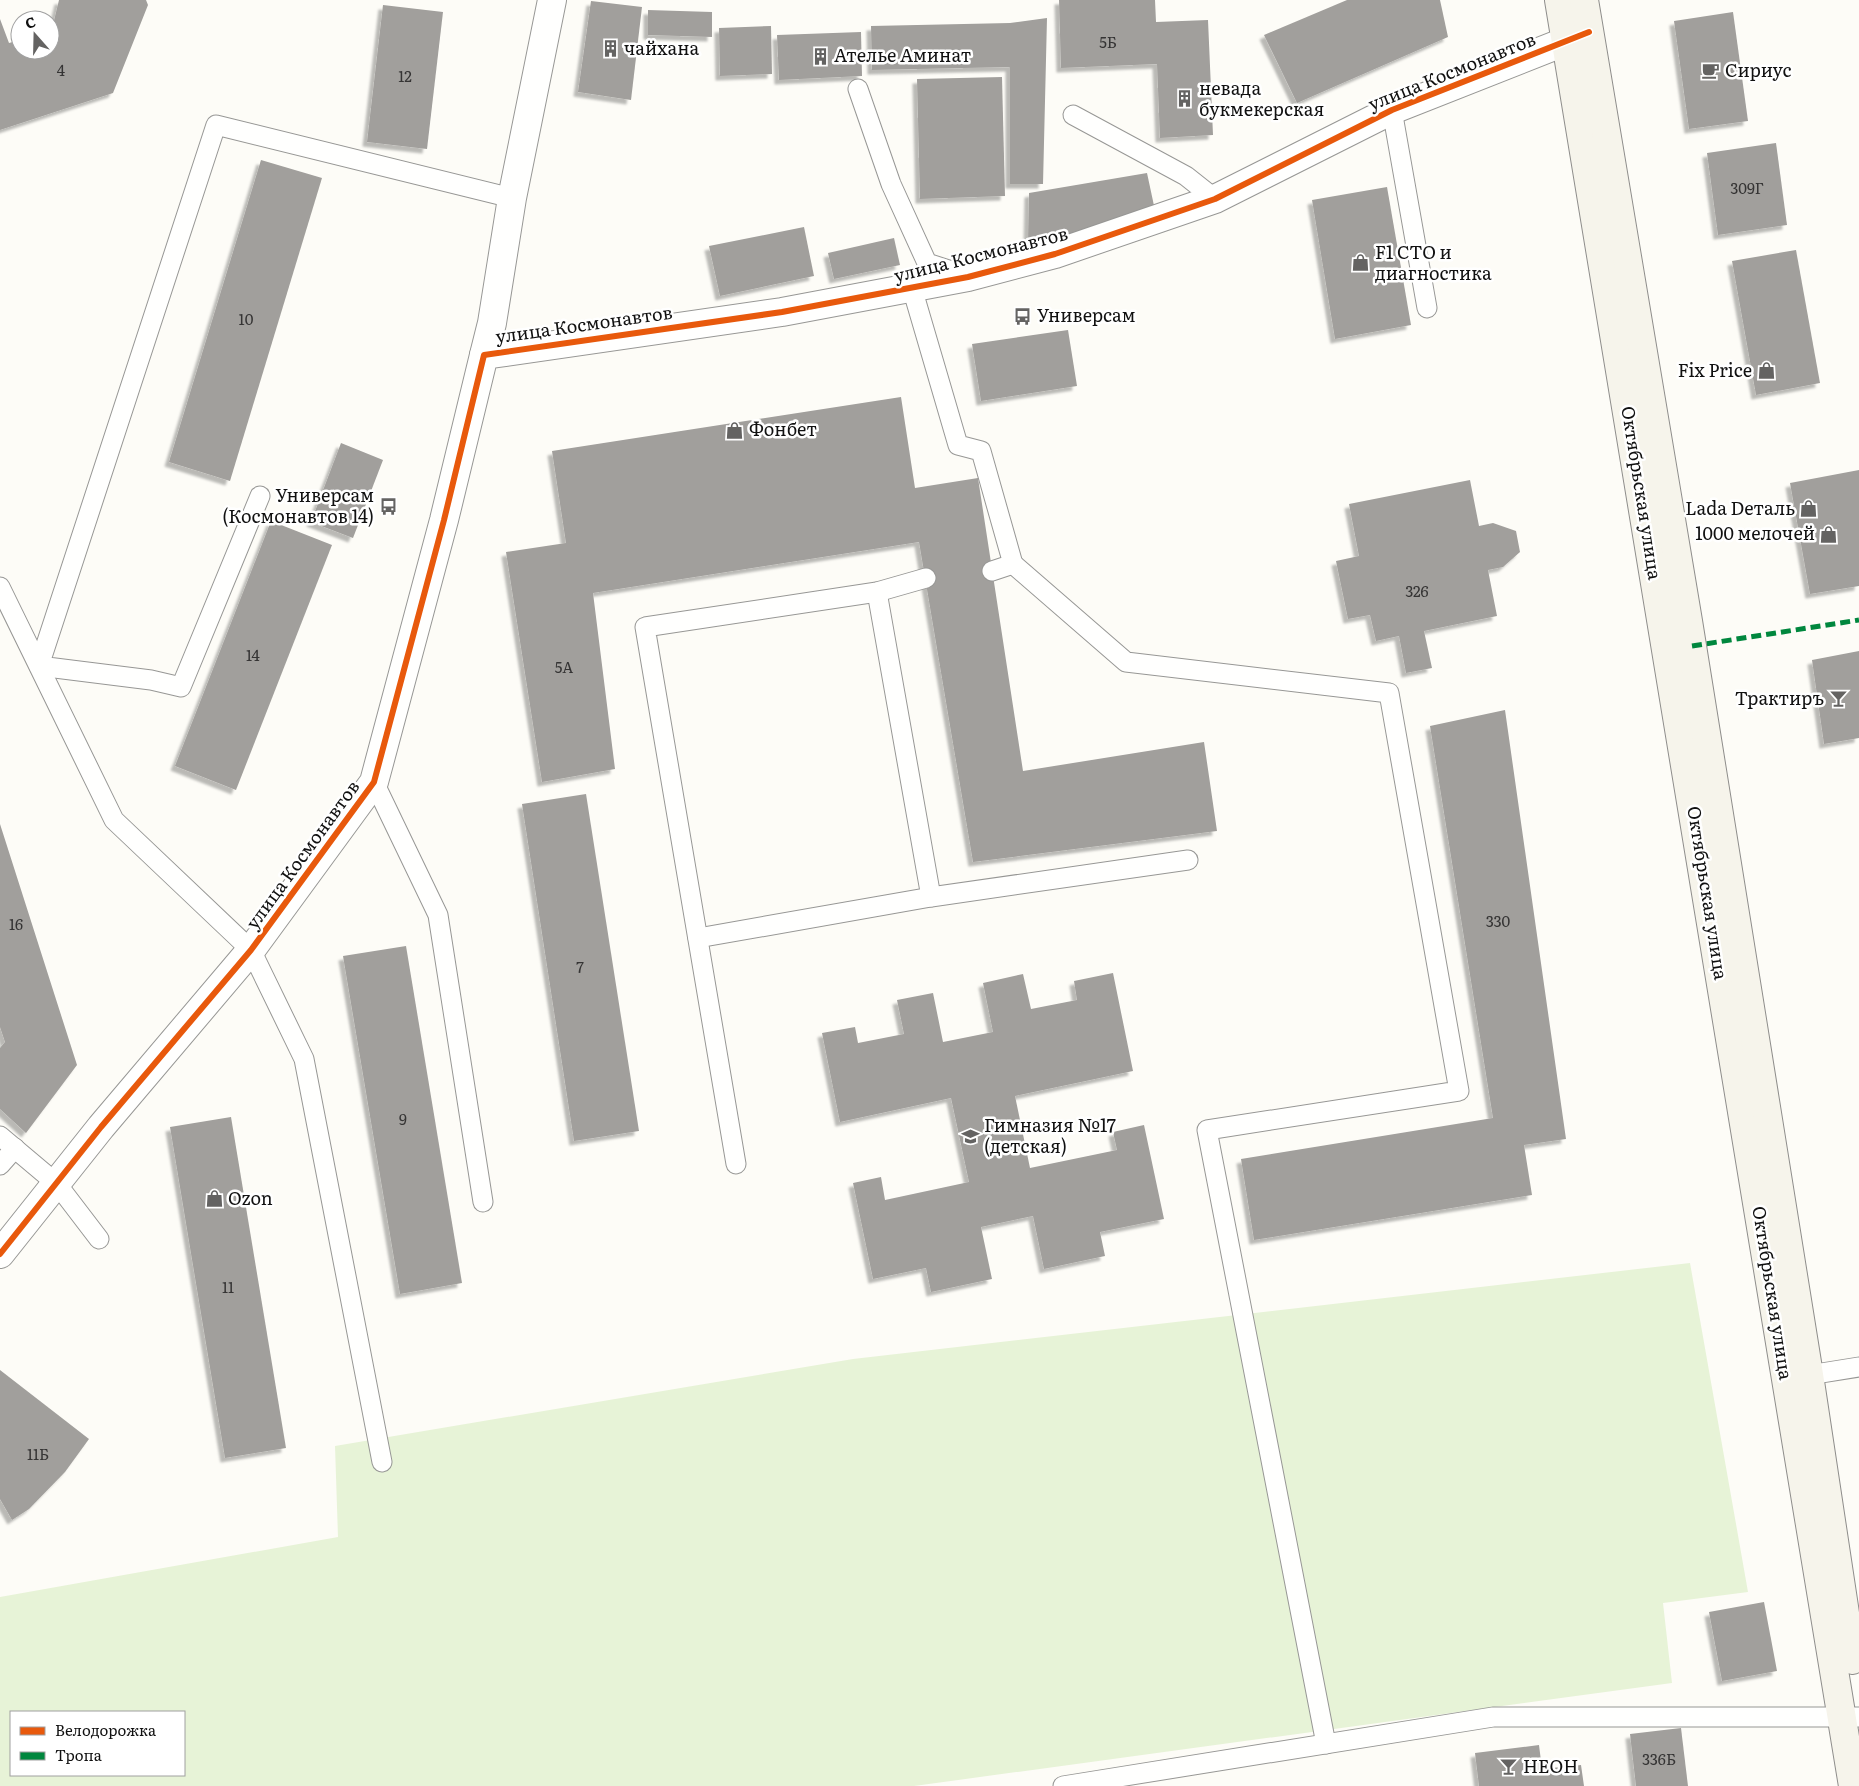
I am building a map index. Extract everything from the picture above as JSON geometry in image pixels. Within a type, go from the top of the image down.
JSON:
[{"type":"main road","name":"Октябрьская улица","points":[[1559,0],[1577,37],[1688,621],[1809,1375],[1850,1589],[1853,1786]]},
{"type":"main road","name":"Октябрьская улица","points":[[1584,0],[1577,37],[1853,1714]]},
{"type":"street","name":"улица Космонавтов","points":[[0,1254],[101,1127],[251,950],[374,782],[444,520],[492,323],[512,198],[552,0]]},
{"type":"street","name":"улица Космонавтов","points":[[484,355],[782,312],[968,277],[1055,254],[1188,211],[1392,110],[1577,37]]},
{"type":"lane","points":[[858,90],[890,184],[926,263],[968,277]]},
{"type":"lane","points":[[1392,110],[1427,308]]},
{"type":"lane","points":[[1073,115],[1186,176],[1215,199]]},
{"type":"lane","points":[[39,666],[216,125],[512,198]]},
{"type":"lane","points":[[912,288],[958,445],[981,451],[1013,564],[1126,662],[1389,693],[1459,1091],[1207,1130],[1326,1744]]},
{"type":"lane","points":[[39,666],[151,680],[181,687],[260,496]]},
{"type":"lane","points":[[992,571],[1013,564]]},
{"type":"lane","points":[[736,1164],[645,627],[877,592],[926,578]]},
{"type":"lane","points":[[0,587],[114,820],[251,950],[304,1059],[382,1462]]},
{"type":"lane","points":[[877,592],[931,897]]},
{"type":"lane","points":[[374,782],[438,915],[483,1202]]},
{"type":"lane","points":[[698,938],[931,897],[1188,860]]},
{"type":"lane","points":[[0,1136],[57,1184],[98,1238]]},
{"type":"lane","points":[[0,1165],[15,1148]]},
{"type":"lane","points":[[1809,1375],[1859,1367]]},
{"type":"lane","points":[[1063,1786],[1493,1717],[1853,1714]]},
{"type":"green space","points":[[1690,1263],[1748,1592],[1663,1603],[1672,1683],[914,1786],[0,1786],[0,1597],[338,1537],[335,1446],[853,1359]]},
{"type":"building","points":[[59,0],[146,0],[148,5],[113,93],[0,130],[0,19],[10,43],[10,60],[60,60],[60,10],[57,10]]},
{"type":"building","points":[[1059,0],[1155,0],[1156,22],[1208,20],[1213,135],[1160,138],[1157,64],[1061,68]]},
{"type":"building","points":[[1347,0],[1440,0],[1448,37],[1297,103],[1264,35]]},
{"type":"building","name":"чайхана","points":[[591,1],[642,7],[631,100],[578,92]]},
{"type":"building","points":[[383,5],[443,12],[427,149],[367,142]]},
{"type":"building","points":[[648,10],[712,12],[712,37],[648,35]]},
{"type":"building","name":"Сириус","points":[[1733,12],[1748,121],[1689,129],[1674,21]]},
{"type":"building","points":[[1047,18],[1043,184],[1010,184],[1010,67],[872,70],[871,26],[1010,23]]},
{"type":"building","points":[[771,26],[772,74],[720,76],[719,28]]},
{"type":"building","name":"Ателье Аминат","points":[[861,32],[862,76],[779,80],[777,35]]},
{"type":"building","points":[[1002,77],[1005,196],[920,199],[917,79]]},
{"type":"building","points":[[1776,143],[1787,225],[1718,235],[1707,153]]},
{"type":"building","points":[[261,160],[322,178],[230,481],[169,462]]},
{"type":"building","points":[[1147,173],[1156,215],[1028,243],[1029,193]]},
{"type":"building","name":"F1 СТО и диагностика","points":[[1387,187],[1411,325],[1335,339],[1312,200]]},
{"type":"building","points":[[804,227],[814,276],[720,296],[709,246]]},
{"type":"building","points":[[894,238],[900,265],[834,279],[828,253]]},
{"type":"building","points":[[1796,250],[1820,383],[1756,395],[1732,261]]},
{"type":"building","points":[[1068,330],[1077,386],[981,401],[972,344]]},
{"type":"building","points":[[901,397],[915,488],[978,478],[1023,771],[1204,742],[1217,831],[973,862],[919,542],[593,593],[615,769],[542,782],[506,552],[566,543],[552,451]]},
{"type":"building","points":[[341,443],[383,460],[353,538],[311,522]]},
{"type":"building","name":"1000 мелочей","points":[[1859,470],[1859,586],[1810,594],[1790,483]]},
{"type":"building","points":[[1470,480],[1479,526],[1493,523],[1516,531],[1520,552],[1503,567],[1488,570],[1497,616],[1424,631],[1432,668],[1406,673],[1399,636],[1376,641],[1370,615],[1348,619],[1336,561],[1359,556],[1349,504]]},
{"type":"building","points":[[271,521],[332,545],[236,790],[175,766]]},
{"type":"building","name":"Трактиръ","points":[[1859,651],[1859,738],[1824,744],[1812,660]]},
{"type":"building","points":[[1505,710],[1566,1139],[1524,1145],[1532,1195],[1254,1240],[1241,1159],[1493,1118],[1430,726]]},
{"type":"building","points":[[586,794],[639,1131],[574,1141],[522,804]]},
{"type":"building","points":[[0,824],[77,1065],[26,1133],[0,1109],[0,1048],[5,1042],[0,1027]]},
{"type":"building","points":[[406,946],[462,1283],[400,1294],[343,956]]},
{"type":"building","points":[[1113,973],[1133,1071],[1015,1096],[1030,1168],[1117,1150],[1113,1132],[1144,1125],[1164,1219],[1100,1232],[1105,1256],[1044,1269],[1033,1216],[981,1227],[992,1279],[931,1292],[926,1268],[873,1279],[853,1183],[881,1177],[885,1200],[969,1182],[951,1098],[840,1122],[822,1033],[855,1027],[858,1043],[904,1034],[897,1000],[933,993],[943,1042],[993,1032],[983,983],[1023,974],[1031,1009],[1077,1000],[1074,981]]},
{"type":"building","points":[[231,1117],[286,1448],[225,1458],[170,1127]]},
{"type":"building","points":[[0,1370],[89,1439],[65,1472],[29,1509],[12,1520],[0,1499]]},
{"type":"building","points":[[1764,1602],[1777,1671],[1722,1681],[1709,1612]]},
{"type":"building","points":[[1681,1728],[1688,1786],[1636,1786],[1630,1734]]},
{"type":"building","name":"НЕОН","points":[[1539,1745],[1542,1769],[1581,1765],[1584,1786],[1479,1786],[1475,1753]]},
{"type":"marked path","points":[[1692,646],[1859,620]]},
{"type":"cycle path","points":[[0,1254],[101,1127],[251,950],[374,782],[444,520],[484,355],[782,312],[968,277],[1055,254],[1215,199],[1392,110],[1589,32]]},
{"type":"place","name":"чайхана","points":[[610,49]]},
{"type":"place","name":"Ателье Аминат","points":[[820,56]]},
{"type":"place","name":"Сириус","points":[[1711,71]]},
{"type":"place","name":"невада букмекерская","points":[[1185,99]]},
{"type":"place","name":"F1 СТО и диагностика","points":[[1361,263]]},
{"type":"place","name":"Универсам","points":[[1023,316]]},
{"type":"place","name":"Fix Price","points":[[1766,371]]},
{"type":"place","name":"Фонбет","points":[[735,430]]},
{"type":"place","name":"Универсам (Космонавтов 14)","points":[[388,506]]},
{"type":"place","name":"Lada Dеталь","points":[[1809,509]]},
{"type":"place","name":"1000 мелочей","points":[[1829,534]]},
{"type":"place","name":"Трактиръ","points":[[1838,699]]},
{"type":"place","name":"Гимназия №17 (детская)","points":[[970,1136]]},
{"type":"place","name":"Ozon","points":[[214,1199]]},
{"type":"place","name":"НЕОН","points":[[1509,1767]]}]
